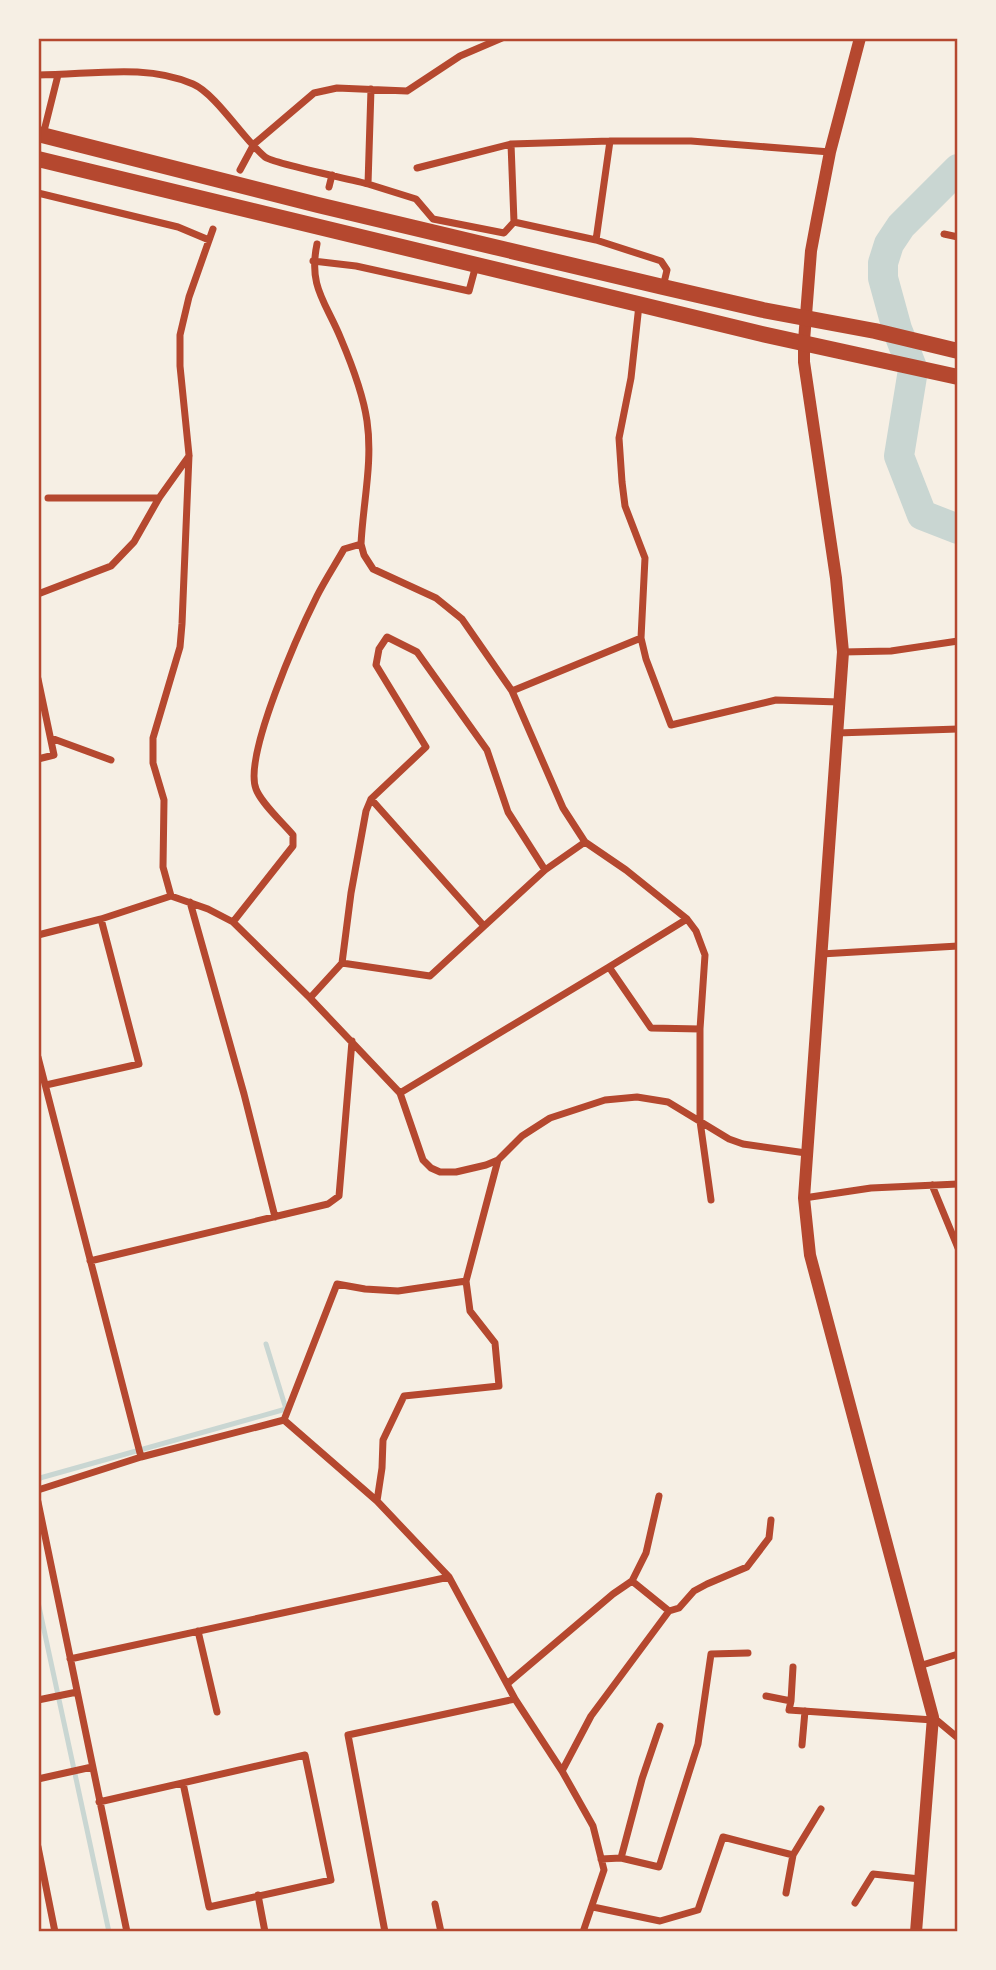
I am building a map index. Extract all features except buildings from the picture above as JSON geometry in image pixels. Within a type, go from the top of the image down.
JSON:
[{"type":"main road","points":[[41,135],[318,205],[663,286],[957,351]]},
{"type":"main road","points":[[38,159],[762,334],[804,341],[957,377]]},
{"type":"street","points":[[240,170],[254,144],[314,93],[337,88],[407,91],[460,57],[502,38]]},
{"type":"street","points":[[860,38],[830,152],[811,251],[805,318],[804,362],[836,578],[842,652],[804,1198],[810,1255],[933,1718],[916,1931]]},
{"type":"street","points":[[38,75],[135,71],[163,75],[196,85],[266,158],[416,199],[433,219],[504,233],[514,222],[511,144]]},
{"type":"street","points":[[41,135],[58,75]]},
{"type":"street","points":[[368,184],[372,89]]},
{"type":"street","points":[[596,240],[610,141]]},
{"type":"street","points":[[417,168],[511,144],[691,141],[830,152]]},
{"type":"street","points":[[329,187],[332,175]]},
{"type":"street","points":[[38,193],[178,227],[209,240]]},
{"type":"street","points":[[514,222],[596,240],[661,261],[667,270],[663,286]]},
{"type":"street","points":[[171,896],[163,867],[164,800],[153,763],[153,738],[180,647],[189,455],[180,366],[180,335],[189,297],[213,229]]},
{"type":"street","points":[[944,234],[957,237]]},
{"type":"street","points":[[317,244],[313,274],[324,304],[341,337],[367,420],[369,446],[361,544],[363,555],[373,569],[436,598],[462,619],[512,691],[563,808],[585,842],[626,870],[687,919],[696,931],[705,955],[700,1029],[700,1121],[712,1200]]},
{"type":"street","points":[[313,261],[356,267],[469,291],[477,265]]},
{"type":"street","points":[[639,304],[631,378],[620,438],[625,506],[645,558],[641,638],[670,725],[776,700],[839,702]]},
{"type":"street","points":[[38,594],[111,566],[134,542],[159,498],[189,455]]},
{"type":"street","points":[[48,498],[159,498]]},
{"type":"street","points":[[233,922],[293,846],[293,835],[256,791],[254,777],[257,750],[276,693],[317,595],[344,549],[361,544]]},
{"type":"street","points":[[310,998],[342,963],[351,893],[366,811],[371,799],[426,747],[376,665],[379,649],[387,637],[417,652],[487,750],[508,812],[545,870]]},
{"type":"street","points":[[512,691],[641,638]]},
{"type":"street","points":[[842,652],[891,651],[957,641]]},
{"type":"street","points":[[38,679],[54,755],[38,759]]},
{"type":"street","points":[[837,733],[957,729]]},
{"type":"street","points":[[51,738],[111,760]]},
{"type":"street","points":[[371,799],[484,926]]},
{"type":"street","points":[[342,963],[430,976],[545,870],[585,842]]},
{"type":"street","points":[[38,935],[101,919],[171,896],[233,922],[400,1093],[423,1160],[440,1172],[456,1172],[498,1160],[522,1136],[550,1118],[605,1100],[637,1097],[668,1102],[729,1139],[743,1144],[806,1153]]},
{"type":"street","points":[[190,902],[244,1094],[275,1217]]},
{"type":"street","points":[[46,1085],[139,1064],[101,919]]},
{"type":"street","points":[[400,1093],[687,919]]},
{"type":"street","points":[[820,954],[957,946]]},
{"type":"street","points":[[609,967],[651,1028],[700,1029]]},
{"type":"street","points":[[90,1261],[328,1204],[339,1196],[352,1041]]},
{"type":"street","points":[[38,1057],[141,1457]]},
{"type":"street","points":[[377,1501],[383,1440],[404,1396],[499,1386],[495,1343],[470,1311],[466,1281],[498,1160]]},
{"type":"street","points":[[804,1198],[871,1188],[957,1184]]},
{"type":"street","points":[[932,1185],[957,1248]]},
{"type":"street","points":[[284,1420],[337,1284],[398,1291],[466,1281]]},
{"type":"street","points":[[38,1490],[141,1457],[284,1420]]},
{"type":"street","points":[[284,1420],[377,1501],[450,1577],[515,1699],[562,1770],[593,1826],[604,1870],[583,1931]]},
{"type":"street","points":[[508,1684],[613,1594],[632,1581],[646,1553],[659,1496]]},
{"type":"street","points":[[38,1502],[127,1931]]},
{"type":"street","points":[[562,1770],[591,1716],[668,1611],[679,1608],[700,1587],[747,1567],[769,1538],[771,1520]]},
{"type":"street","points":[[70,1659],[450,1577]]},
{"type":"street","points":[[632,1581],[668,1611]]},
{"type":"street","points":[[198,1632],[217,1712]]},
{"type":"street","points":[[601,1859],[621,1858],[659,1867],[698,1744],[711,1654],[748,1653]]},
{"type":"street","points":[[919,1666],[957,1654]]},
{"type":"street","points":[[793,1667],[789,1710],[933,1718],[957,1738]]},
{"type":"street","points":[[38,1700],[77,1692]]},
{"type":"street","points":[[766,1696],[791,1701]]},
{"type":"street","points":[[385,1931],[348,1735],[515,1699]]},
{"type":"street","points":[[802,1745],[805,1711]]},
{"type":"street","points":[[621,1858],[642,1779],[660,1726]]},
{"type":"street","points":[[99,1802],[305,1755],[331,1880],[209,1907],[183,1783]]},
{"type":"street","points":[[38,1779],[92,1767]]},
{"type":"street","points":[[786,1893],[793,1855],[821,1809]]},
{"type":"street","points":[[593,1907],[660,1921],[698,1910],[723,1838],[793,1855]]},
{"type":"street","points":[[38,1847],[55,1931]]},
{"type":"street","points":[[855,1903],[873,1874],[920,1879]]},
{"type":"street","points":[[258,1895],[265,1931]]},
{"type":"street","points":[[435,1904],[441,1931]]},
{"type":"waterway","points":[[958,169],[901,226],[889,244],[883,263],[883,278],[897,329],[913,370],[899,456],[922,515],[958,529]]},
{"type":"waterway","points":[[38,1482],[40,1478],[286,1409],[266,1344]]},
{"type":"waterway","points":[[38,1602],[109,1932]]}]
